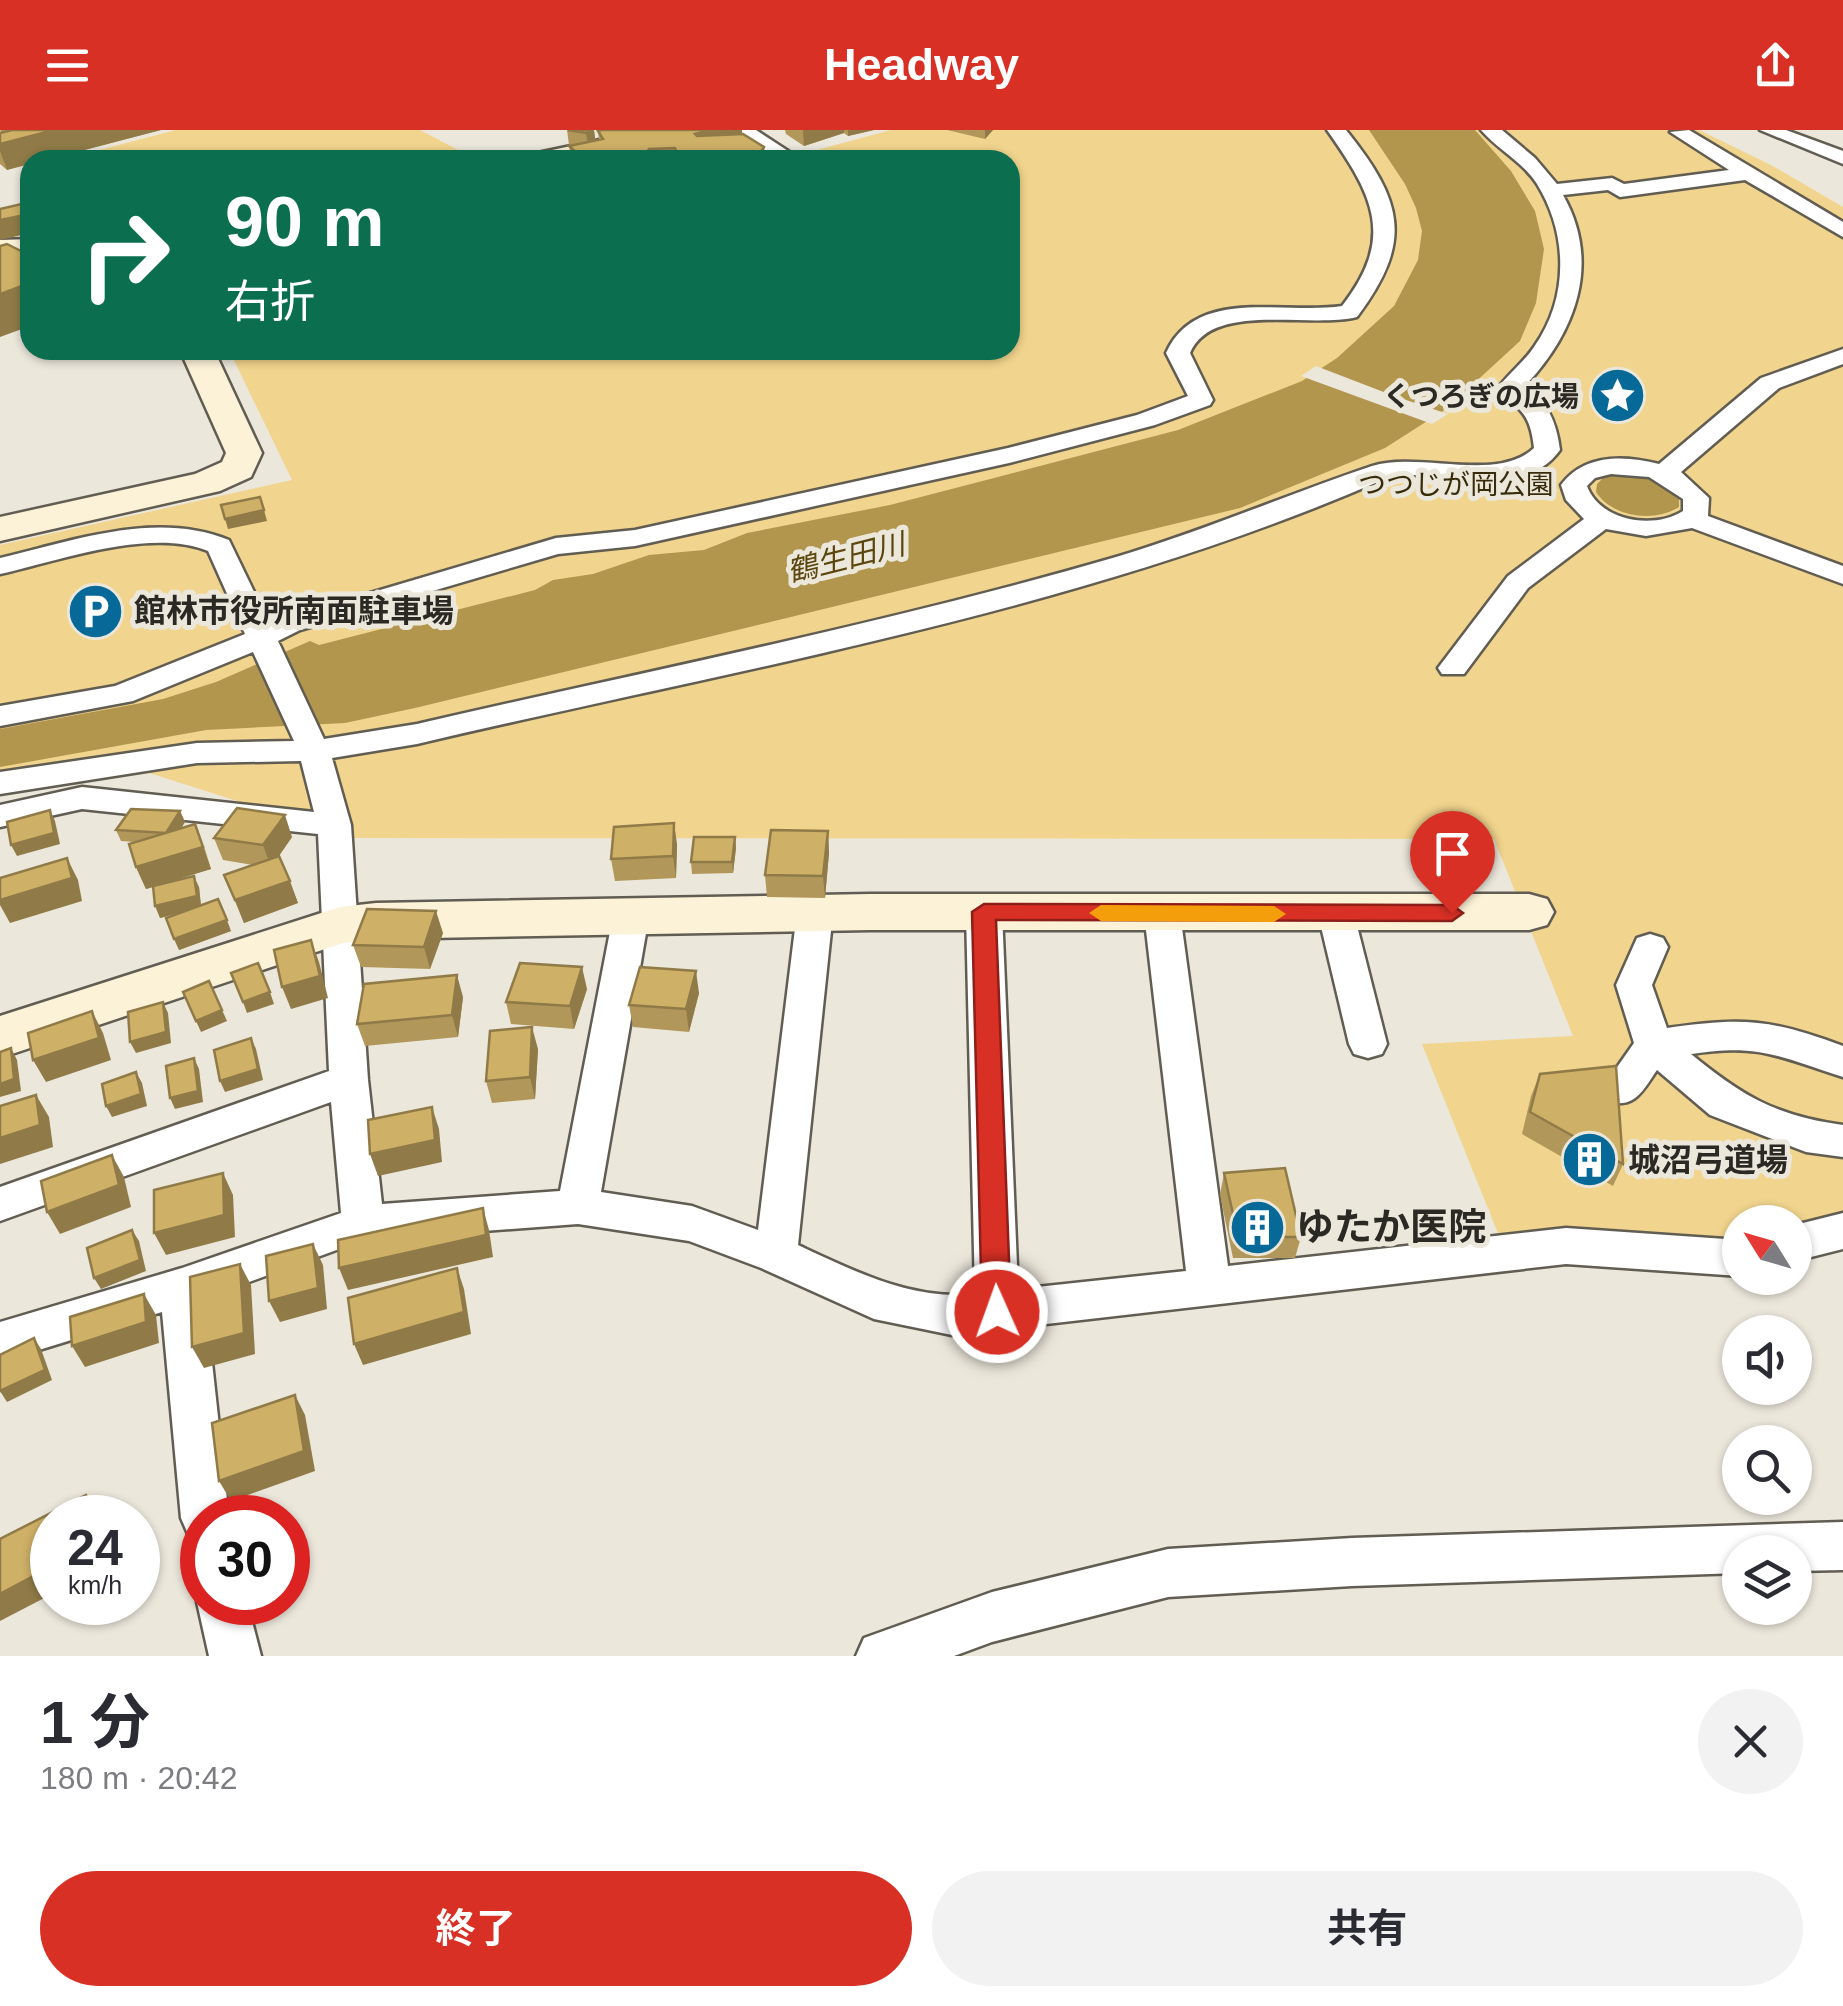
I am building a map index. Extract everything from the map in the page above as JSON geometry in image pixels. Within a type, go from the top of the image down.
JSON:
[{"type":"street","points":[[591,150],[686,130]]},
{"type":"street","points":[[744,130],[776,150]]},
{"type":"street","points":[[0,716],[122,694],[264,643],[366,600],[556,546],[636,538],[1008,455],[1127,425],[1201,400],[1192,374],[1178,353],[1183,337],[1193,328],[1245,315],[1315,316],[1349,312],[1369,289],[1381,265],[1388,223],[1365,170],[1336,130]]},
{"type":"street","points":[[0,783],[196,752],[417,734],[1110,570],[1252,524],[1391,468],[1475,472],[1542,459],[1547,450],[1541,419],[1524,394],[1510,388],[1546,348],[1567,308],[1573,284],[1571,245],[1550,191],[1533,168],[1490,130]]},
{"type":"street","points":[[1769,130],[1839,154]]},
{"type":"street","points":[[1679,132],[1843,230]]},
{"type":"street","points":[[1550,191],[1612,184],[1620,191],[1747,174]]},
{"type":"street","points":[[1663,474],[1770,383],[1843,356]]},
{"type":"street","points":[[0,529],[207,483],[238,469],[244,453],[202,360]]},
{"type":"street","points":[[1621,466],[1663,474],[1693,493],[1698,509],[1692,519],[1678,526],[1647,529],[1603,518],[1576,496],[1574,485],[1581,474],[1621,466]]},
{"type":"street","points":[[1452,668],[1518,582],[1603,518]]},
{"type":"street","points":[[1692,519],[1843,576]]},
{"type":"street","points":[[0,566],[158,534],[204,538],[219,546],[311,745],[334,824],[362,1223]]},
{"type":"street","points":[[0,816],[82,798],[334,824]]},
{"type":"street","points":[[0,1037],[340,925],[815,912],[1529,912]]},
{"type":"street","points":[[776,1255],[815,912]]},
{"type":"street","points":[[984,912],[997,1312]]},
{"type":"street","points":[[1162,913],[1209,1286]]},
{"type":"street","points":[[1336,914],[1368,1044]]},
{"type":"street","points":[[578,1207],[630,916]]},
{"type":"street","points":[[1650,948],[1634,984],[1654,1045],[1724,1104],[1806,1136],[1843,1141]]},
{"type":"street","points":[[1622,1090],[1654,1045],[1733,1033],[1788,1041],[1843,1062]]},
{"type":"street","points":[[0,1204],[349,1080]]},
{"type":"street","points":[[0,1342],[182,1286],[362,1223],[578,1207],[692,1224],[776,1255],[874,1300],[952,1316],[1566,1246],[1722,1257]]},
{"type":"street","points":[[1812,1239],[1843,1231]]},
{"type":"street","points":[[182,1286],[203,1495]]},
{"type":"street","points":[[882,1656],[992,1617],[1168,1573],[1352,1562],[1839,1554]]},
{"type":"street","points":[[228,1625],[235,1656]]},
{"type":"green space","points":[[176,130],[420,130],[458,150],[99,150]]},
{"type":"green space","name":"つつじが岡公園","points":[[891,130],[1699,130],[1771,165],[1843,207],[1843,1219],[1812,1226],[1812,1205],[1722,1205],[1722,1242],[1501,1241],[1422,1044],[1573,1036],[1494,839],[353,838],[146,772],[0,792],[0,545],[292,480],[234,360],[1020,360],[1020,150],[817,150]]},
{"type":"water","name":"鶴生田川","points":[[1369,130],[1475,130],[1511,171],[1535,211],[1544,249],[1536,303],[1520,341],[1446,409],[1385,448],[1240,508],[415,708],[345,723],[206,730],[0,767],[0,729],[163,699],[216,682],[310,641],[319,645],[535,590],[553,580],[593,574],[649,555],[704,550],[747,533],[890,505],[1178,430],[1302,381],[1337,358],[1394,306],[1418,260],[1422,231],[1416,208]]},
{"type":"water","points":[[1625,473],[1657,479],[1679,495],[1679,507],[1646,516],[1612,507],[1596,492],[1597,484],[1604,477]]},
{"type":"pier","points":[[1316,366],[1448,414],[1432,424],[1301,376]]},
{"type":"building","points":[[54,130],[0,144],[0,133]]},
{"type":"building","points":[[711,130],[695,134],[743,134],[764,147],[574,150],[569,146],[603,139],[598,131]]},
{"type":"building","points":[[20,204],[20,216],[0,220],[0,209]]},
{"type":"building","points":[[7,244],[20,250],[20,287],[0,294],[0,246]]},
{"type":"building","points":[[260,497],[264,510],[225,519],[221,505]]},
{"type":"building","points":[[237,808],[285,815],[263,845],[214,838]]},
{"type":"building","points":[[131,809],[180,811],[166,833],[116,830]]},
{"type":"building","points":[[50,810],[54,833],[11,845],[7,822]]},
{"type":"building","points":[[674,823],[673,856],[611,859],[614,827]]},
{"type":"building","points":[[195,824],[203,847],[136,867],[129,844]]},
{"type":"building","points":[[771,830],[828,831],[823,876],[765,875]]},
{"type":"building","points":[[694,837],[735,837],[732,862],[691,862]]},
{"type":"building","points":[[279,856],[290,881],[235,900],[224,875]]},
{"type":"building","points":[[67,858],[72,878],[0,900],[0,878]]},
{"type":"building","points":[[194,876],[197,896],[155,906],[153,886]]},
{"type":"building","points":[[218,899],[227,920],[174,939],[166,918]]},
{"type":"building","points":[[367,909],[436,911],[424,947],[353,945]]},
{"type":"building","points":[[311,940],[320,976],[282,987],[274,950]]},
{"type":"building","points":[[258,963],[270,992],[243,1002],[231,973]]},
{"type":"building","points":[[520,963],[582,967],[570,1006],[506,1002]]},
{"type":"building","points":[[640,967],[696,971],[686,1009],[629,1005]]},
{"type":"building","points":[[457,975],[452,1015],[357,1024],[364,984]]},
{"type":"building","points":[[209,981],[222,1010],[196,1021],[183,992]]},
{"type":"building","points":[[163,1002],[166,1032],[130,1042],[128,1012]]},
{"type":"building","points":[[92,1011],[99,1038],[33,1060],[28,1033]]},
{"type":"building","points":[[532,1027],[530,1077],[486,1081],[490,1031]]},
{"type":"building","points":[[251,1038],[258,1069],[220,1081],[214,1050]]},
{"type":"building","points":[[11,1048],[14,1079],[0,1084],[0,1052]]},
{"type":"building","points":[[194,1058],[198,1091],[170,1098],[166,1066]]},
{"type":"building","points":[[1616,1066],[1623,1164],[1530,1112],[1540,1074]]},
{"type":"building","points":[[136,1072],[141,1094],[106,1106],[102,1084]]},
{"type":"building","points":[[36,1095],[40,1125],[0,1138],[0,1106]]},
{"type":"building","points":[[432,1107],[435,1140],[370,1154],[368,1120]]},
{"type":"building","points":[[112,1155],[119,1185],[47,1212],[41,1181]]},
{"type":"building","points":[[1285,1168],[1301,1237],[1238,1237],[1224,1173]]},
{"type":"building","points":[[223,1173],[224,1215],[154,1233],[154,1190]]},
{"type":"building","points":[[483,1208],[486,1235],[339,1268],[338,1240]]},
{"type":"building","points":[[132,1230],[140,1260],[94,1278],[87,1248]]},
{"type":"building","points":[[313,1244],[318,1288],[269,1301],[266,1256]]},
{"type":"building","points":[[240,1264],[244,1333],[192,1347],[190,1277]]},
{"type":"building","points":[[457,1268],[464,1312],[354,1344],[348,1298]]},
{"type":"building","points":[[144,1294],[146,1322],[72,1346],[70,1317]]},
{"type":"building","points":[[34,1338],[45,1370],[0,1391],[0,1355]]},
{"type":"building","points":[[295,1395],[304,1451],[219,1481],[212,1423]]},
{"type":"building","points":[[30,1524],[30,1578],[0,1594],[0,1539]]},
{"type":"slow traffic","points":[[1101,913],[1274,914]]},
{"type":"place","name":"くつろぎの広場","points":[[1618,396]]},
{"type":"place","name":"館林市役所南面駐車場","points":[[95,611]]},
{"type":"place","name":"城沼弓道場","points":[[1589,1160]]},
{"type":"place","name":"ゆたか医院","points":[[1257,1227]]},
{"type":"route","points":[[997,1312],[984,912],[1452,913]]}]
